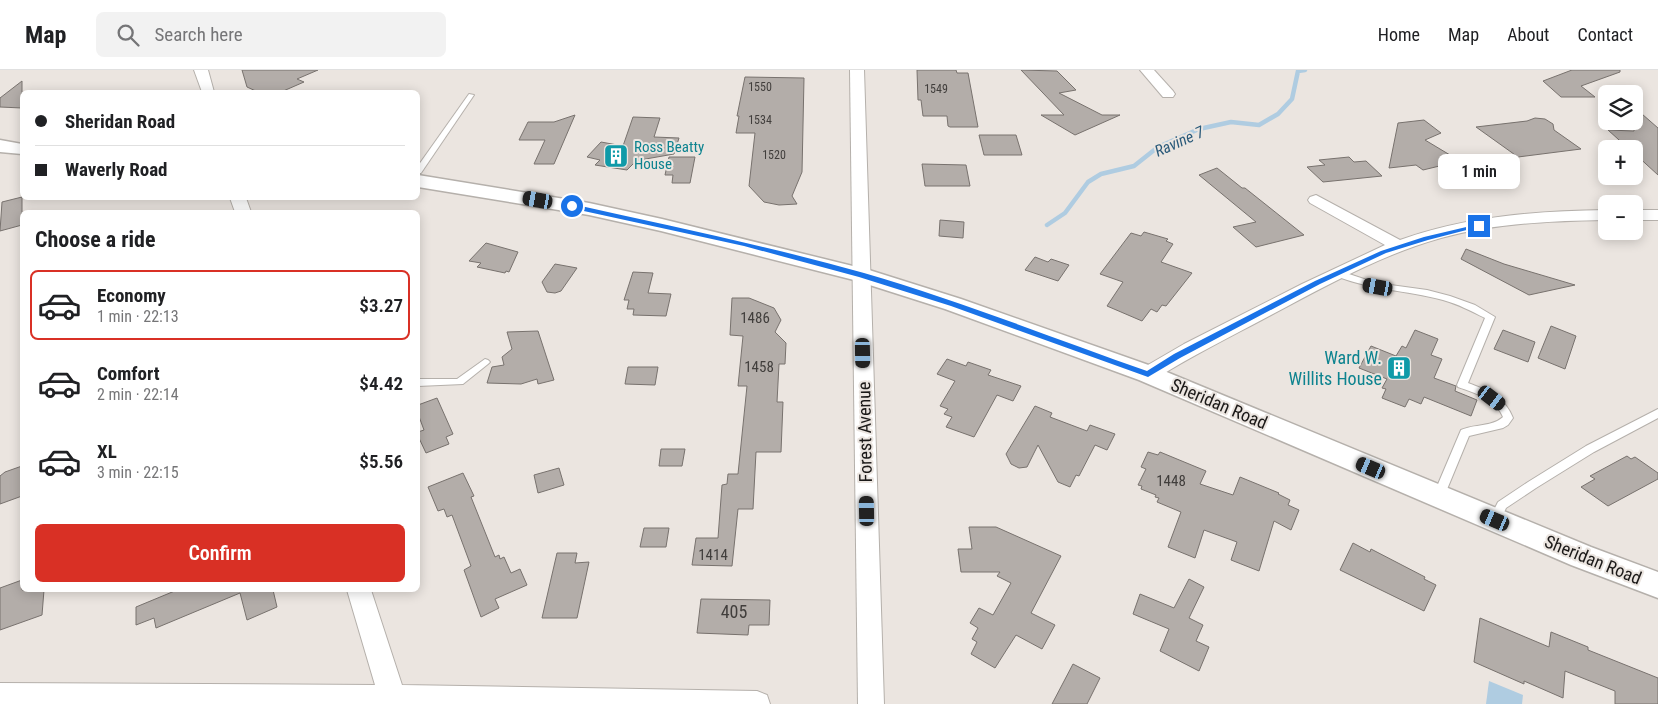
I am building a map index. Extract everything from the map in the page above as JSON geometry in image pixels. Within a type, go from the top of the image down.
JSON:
[{"type":"street","points":[[201,70],[207,90]]},
{"type":"street","name":"Forest Avenue","points":[[858,70],[871,704]]},
{"type":"street","points":[[1147,70],[1168,94]]},
{"type":"street","points":[[0,146],[20,150]]},
{"type":"street","name":"Sheridan Road","points":[[420,181],[589,209],[744,244],[861,275],[953,304],[1148,374],[1495,520],[1658,585]]},
{"type":"street","points":[[1316,200],[1399,246]]},
{"type":"street","points":[[1148,374],[1177,356],[1337,274],[1399,246],[1465,228],[1501,222],[1566,215],[1598,215]]},
{"type":"street","points":[[1643,215],[1658,215]]},
{"type":"street","points":[[360,592],[393,701]]},
{"type":"street","points":[[0,696],[757,704]]},
{"type":"lane","points":[[420,168],[470,95]]},
{"type":"lane","points":[[1337,274],[1365,284],[1439,296],[1475,308],[1490,317],[1462,386],[1492,398],[1503,407],[1508,418],[1504,424],[1497,427],[1473,428],[1465,433],[1439,496]]},
{"type":"lane","points":[[420,382],[459,382],[468,377],[485,362]]},
{"type":"lane","points":[[1495,520],[1502,505],[1532,484],[1590,448],[1658,413]]},
{"type":"water","points":[[1489,681],[1523,695],[1522,704],[1486,704]]},
{"type":"building","points":[[242,70],[318,70],[297,79],[304,82],[286,90],[254,90],[247,87]]},
{"type":"building","points":[[917,70],[956,70],[957,73],[968,73],[978,127],[950,127],[948,126],[947,116],[923,116],[921,100],[918,100]]},
{"type":"building","points":[[1021,70],[1057,71],[1076,90],[1059,93],[1102,115],[1120,115],[1075,135],[1041,115],[1064,115]]},
{"type":"building","points":[[1572,70],[1620,70],[1620,72],[1581,86],[1595,97],[1561,97],[1543,81]]},
{"type":"building","points":[[745,77],[804,78],[802,172],[792,196],[797,204],[779,205],[764,202],[749,186],[755,133],[736,133],[739,116],[737,116]]},
{"type":"building","points":[[22,81],[20,108],[0,107],[0,98]]},
{"type":"building","points":[[575,115],[554,164],[534,164],[545,140],[519,140],[528,122],[554,122]]},
{"type":"building","points":[[1643,115],[1658,128],[1658,175],[1643,161],[1643,140],[1619,140],[1608,130],[1643,130]]},
{"type":"building","points":[[633,117],[660,118],[654,137],[679,138],[674,154],[640,160],[627,170],[595,165],[600,160],[587,157],[601,142],[623,146]]},
{"type":"building","points":[[1535,118],[1545,119],[1553,124],[1554,130],[1581,149],[1518,157],[1476,127],[1527,121]]},
{"type":"building","points":[[1424,120],[1441,133],[1425,140],[1460,161],[1423,170],[1416,165],[1389,168],[1398,123]]},
{"type":"building","points":[[979,135],[1016,135],[1022,155],[984,155]]},
{"type":"building","points":[[669,157],[695,157],[690,183],[672,183],[673,175],[665,175]]},
{"type":"building","points":[[1349,157],[1354,162],[1366,161],[1382,176],[1323,182],[1307,167],[1325,165],[1319,160]]},
{"type":"building","points":[[922,164],[966,165],[970,186],[925,186]]},
{"type":"building","points":[[1217,168],[1304,235],[1256,247],[1233,227],[1256,222],[1199,175]]},
{"type":"building","points":[[20,198],[20,200],[22,200],[20,226],[0,231],[2,202]]},
{"type":"building","points":[[940,220],[964,222],[963,238],[939,236]]},
{"type":"building","points":[[1144,232],[1168,239],[1166,241],[1173,244],[1161,262],[1192,273],[1166,306],[1162,305],[1157,312],[1151,309],[1142,321],[1107,306],[1123,282],[1100,274],[1131,233],[1141,236]]},
{"type":"building","points":[[486,243],[518,252],[509,272],[506,271],[505,273],[477,267],[481,263],[469,261]]},
{"type":"building","points":[[1466,249],[1504,264],[1575,285],[1529,295],[1461,259]]},
{"type":"building","points":[[1035,257],[1048,262],[1051,259],[1069,265],[1058,281],[1025,270]]},
{"type":"building","points":[[555,264],[577,268],[561,291],[555,293],[547,292],[542,282]]},
{"type":"building","points":[[633,272],[653,273],[648,293],[671,294],[666,316],[633,315],[634,309],[627,309],[629,300],[624,300]]},
{"type":"building","points":[[732,298],[749,298],[774,308],[781,320],[775,332],[786,343],[785,364],[779,364],[777,402],[783,402],[781,452],[756,452],[753,509],[738,509],[732,566],[692,565],[696,538],[718,538],[722,485],[727,484],[728,474],[738,474],[747,386],[738,386],[743,336],[730,335]]},
{"type":"building","points":[[1551,326],[1576,336],[1565,369],[1538,358]]},
{"type":"building","name":"Ward W. Willits House","points":[[1415,330],[1438,339],[1431,355],[1442,359],[1434,378],[1456,386],[1455,391],[1477,400],[1471,416],[1424,397],[1421,404],[1409,399],[1405,407],[1382,398],[1386,389],[1382,388],[1387,379],[1359,368],[1371,346],[1396,356],[1402,346],[1406,348]]},
{"type":"building","points":[[1503,330],[1535,342],[1528,362],[1494,349]]},
{"type":"building","points":[[538,331],[554,380],[538,384],[537,379],[521,384],[487,383],[492,367],[504,365],[502,357],[512,349],[507,332]]},
{"type":"building","points":[[947,359],[966,366],[968,362],[991,370],[988,375],[1021,386],[1013,401],[997,395],[974,437],[946,427],[952,417],[944,414],[948,409],[940,406],[955,381],[937,374]]},
{"type":"building","points":[[628,367],[658,367],[655,385],[625,384]]},
{"type":"building","points":[[437,398],[453,434],[446,437],[449,444],[426,453],[420,440],[420,431],[424,430],[420,419],[420,404]]},
{"type":"building","points":[[1035,406],[1052,413],[1050,417],[1087,431],[1090,425],[1115,434],[1107,450],[1095,445],[1079,476],[1076,475],[1070,487],[1058,482],[1038,445],[1027,467],[1019,468],[1011,464],[1006,454]]},
{"type":"building","points":[[661,449],[685,449],[682,466],[659,466]]},
{"type":"building","points":[[1148,452],[1158,455],[1160,452],[1206,471],[1200,484],[1233,495],[1240,477],[1279,493],[1290,500],[1288,505],[1299,510],[1291,530],[1274,521],[1259,571],[1231,560],[1237,542],[1204,530],[1195,558],[1168,547],[1181,512],[1157,502],[1159,498],[1155,497],[1156,495],[1141,489],[1142,486],[1138,485],[1146,469],[1141,467]]},
{"type":"building","points":[[1627,456],[1631,459],[1635,457],[1658,473],[1658,479],[1608,506],[1581,487],[1595,479],[1590,476]]},
{"type":"building","points":[[20,467],[20,497],[0,504],[0,476],[5,472]]},
{"type":"building","points":[[559,468],[564,485],[538,493],[534,475]]},
{"type":"building","points":[[463,473],[474,496],[471,497],[495,557],[499,555],[500,559],[504,557],[511,573],[520,569],[527,585],[495,599],[499,608],[481,617],[464,570],[471,566],[452,515],[447,517],[444,509],[438,511],[428,487]]},
{"type":"building","points":[[969,527],[996,527],[1061,556],[1031,613],[1055,625],[1042,649],[1016,635],[995,668],[971,654],[977,642],[972,639],[978,628],[970,623],[979,608],[993,615],[1011,583],[997,576],[1000,572],[961,572],[958,549],[972,549]]},
{"type":"building","points":[[644,528],[669,528],[666,547],[640,547]]},
{"type":"building","points":[[1353,543],[1370,552],[1371,549],[1425,577],[1424,579],[1436,585],[1424,611],[1340,570]]},
{"type":"building","points":[[557,553],[577,553],[575,563],[589,562],[577,618],[542,618]]},
{"type":"building","points":[[1189,579],[1204,587],[1189,618],[1203,625],[1196,641],[1209,647],[1199,671],[1160,651],[1169,629],[1133,614],[1140,594],[1174,608]]},
{"type":"building","points":[[20,581],[20,592],[44,592],[42,615],[0,630],[0,588]]},
{"type":"building","points":[[172,592],[273,592],[277,607],[247,620],[240,593],[156,628],[154,618],[136,625],[136,607]]},
{"type":"building","points":[[701,599],[770,600],[769,625],[749,625],[748,635],[697,633]]},
{"type":"building","points":[[1480,618],[1549,647],[1551,632],[1588,647],[1588,650],[1658,678],[1658,704],[1615,704],[1615,691],[1565,671],[1563,698],[1524,681],[1524,684],[1474,662]]},
{"type":"building","points":[[1073,664],[1100,678],[1087,704],[1052,704]]},
{"type":"waterway","name":"Ravine 7","points":[[1047,225],[1065,213],[1088,182],[1101,174],[1134,166],[1158,147],[1199,129],[1231,122],[1259,125],[1278,114],[1292,99],[1298,71],[1305,70]]},
{"type":"place","name":"Ross Beatty House","points":[[616,156]]},
{"type":"place","name":"Ward W. Willits House","points":[[1399,368]]},
{"type":"route","points":[[572,206],[744,244],[861,275],[953,304],[1148,374],[1177,356],[1317,283],[1384,252],[1426,238],[1479,226]]}]
